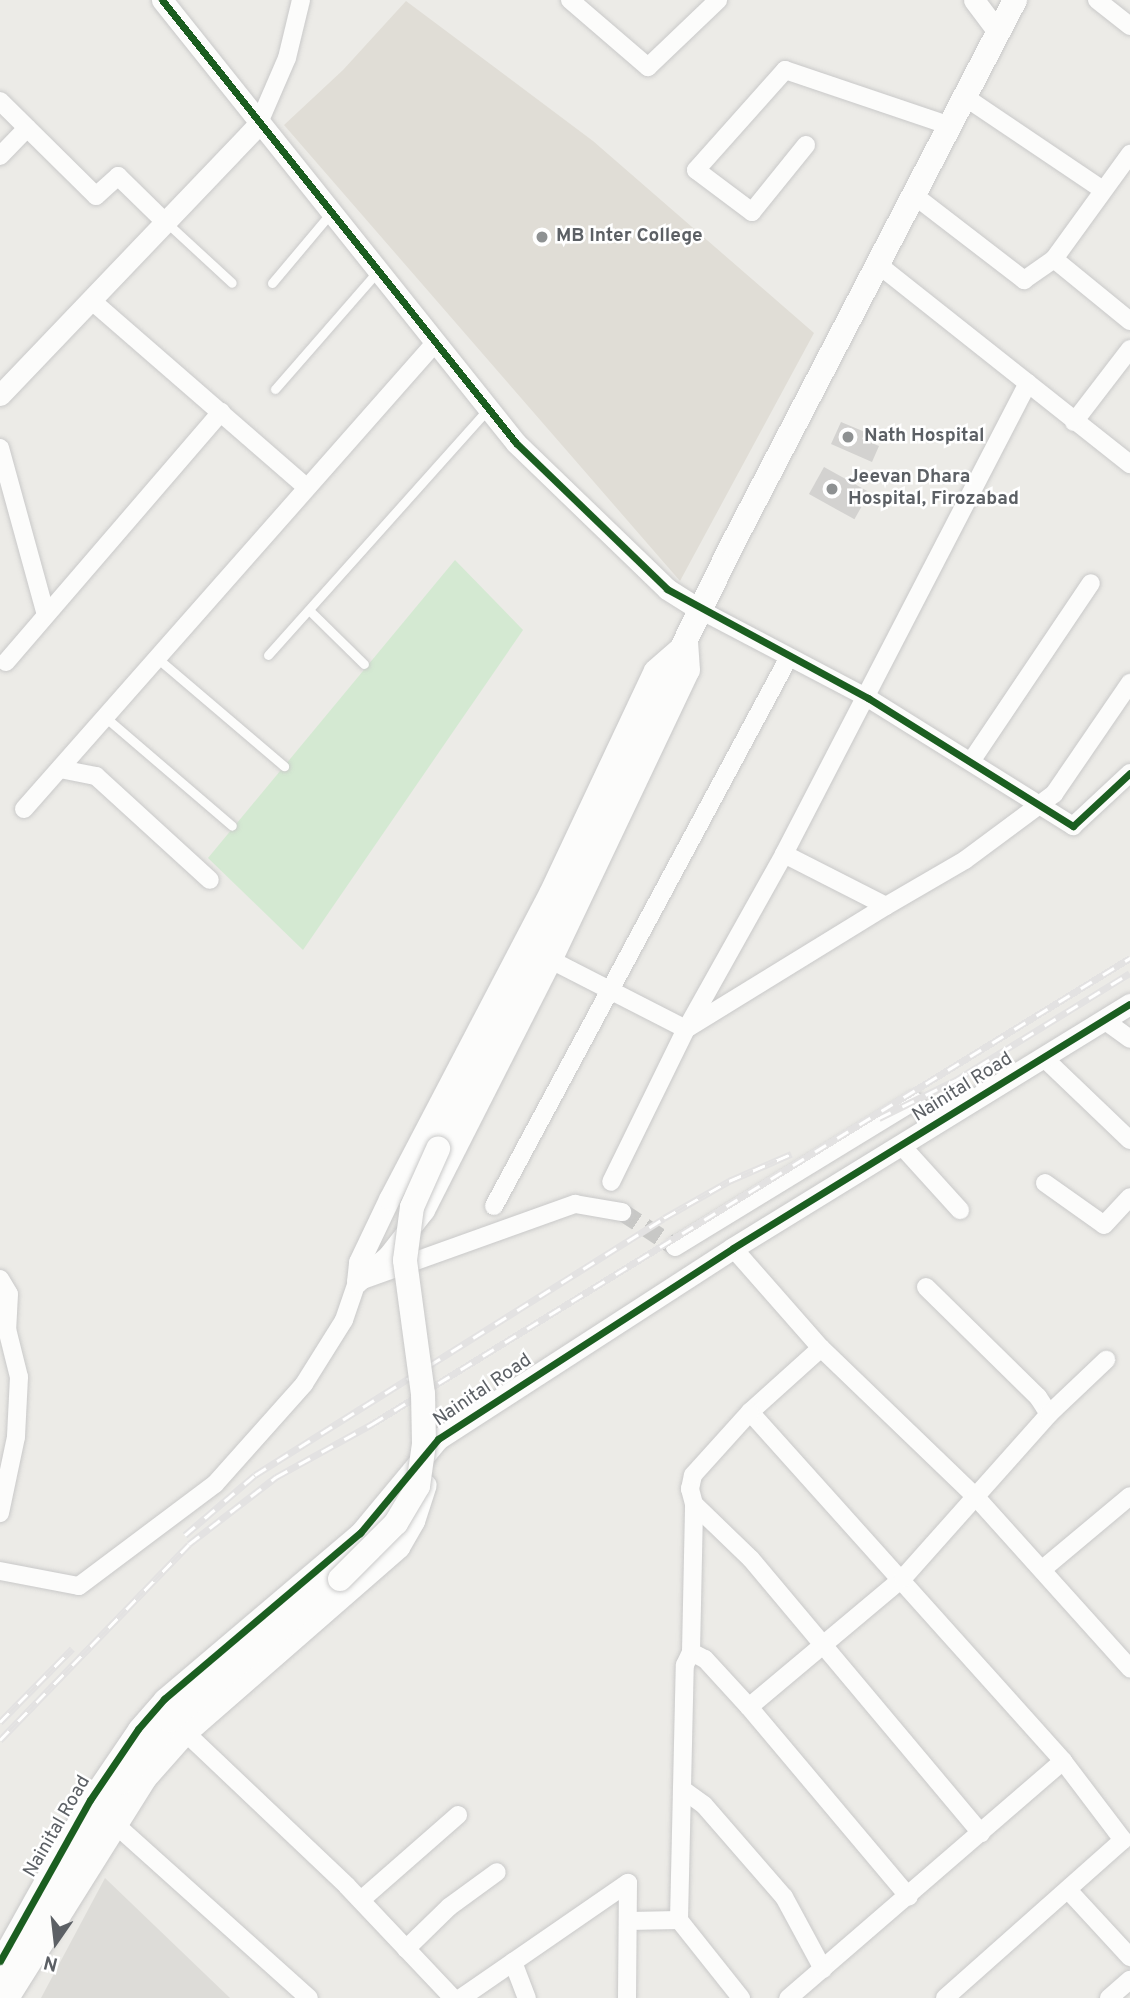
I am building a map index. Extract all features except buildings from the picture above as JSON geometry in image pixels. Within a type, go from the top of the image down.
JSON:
[{"type":"main road","name":"Nainital Road","points":[[0,1988],[122,1782],[170,1720],[340,1579],[396,1523],[418,1486],[424,1444],[423,1394],[405,1260],[412,1207],[732,545],[880,267],[1015,0]]},
{"type":"street","points":[[162,0],[258,125],[516,443],[667,589],[702,611],[869,698],[972,760],[1035,804],[1076,826],[1130,773]]},
{"type":"street","points":[[0,395],[258,125],[287,58],[301,0]]},
{"type":"street","points":[[570,0],[649,66],[718,0]]},
{"type":"street","points":[[974,0],[998,32]]},
{"type":"street","points":[[1097,0],[1120,7],[1130,26]]},
{"type":"street","points":[[806,145],[752,212],[696,170],[785,70],[950,126]]},
{"type":"street","points":[[965,97],[1041,144],[1103,190]]},
{"type":"street","points":[[0,101],[96,196],[118,176],[166,222]]},
{"type":"street","points":[[0,156],[27,128]]},
{"type":"street","points":[[915,196],[1024,281],[1054,259],[1130,154]]},
{"type":"street","points":[[1054,259],[1130,321]]},
{"type":"street","points":[[880,267],[1130,464]]},
{"type":"street","points":[[91,300],[307,488]]},
{"type":"street","points":[[24,809],[435,344]]},
{"type":"street","points":[[1074,422],[1130,349]]},
{"type":"street","points":[[611,1182],[686,1029],[869,698],[1028,383]]},
{"type":"street","points":[[6,662],[220,412]]},
{"type":"street","points":[[0,448],[46,615]]},
{"type":"street","points":[[972,760],[1091,583]]},
{"type":"street","points":[[358,1282],[388,1256],[424,1210],[551,960],[689,670],[687,640]]},
{"type":"street","points":[[0,1571],[79,1586],[215,1484],[304,1384],[344,1320],[358,1282],[359,1262],[549,893],[654,670],[687,640]]},
{"type":"street","points":[[494,1206],[609,987],[789,657]]},
{"type":"street","points":[[686,1029],[965,860],[1035,804],[1054,794],[1130,683]]},
{"type":"street","points":[[60,768],[96,776],[190,857],[210,880]]},
{"type":"street","points":[[784,854],[886,906]]},
{"type":"street","points":[[551,960],[609,987],[686,1029]]},
{"type":"street","name":"Nainital Road","points":[[0,1961],[90,1800],[138,1729],[164,1699],[381,1513],[403,1477],[438,1439],[733,1248],[1130,1004]]},
{"type":"street","points":[[1104,1020],[1130,1038]]},
{"type":"street","points":[[1043,1057],[1130,1140]]},
{"type":"street","points":[[675,1247],[914,1101],[935,1124]]},
{"type":"street","points":[[901,1145],[960,1210]]},
{"type":"street","points":[[1045,1182],[1104,1225],[1130,1197]]},
{"type":"street","points":[[358,1282],[575,1204],[622,1212]]},
{"type":"street","points":[[733,1248],[821,1348],[975,1496],[1044,1568],[1130,1668]]},
{"type":"street","points":[[0,1279],[9,1294],[7,1329],[19,1377],[16,1437],[0,1513]]},
{"type":"street","points":[[926,1287],[1038,1397],[1049,1415]]},
{"type":"street","points":[[741,1998],[679,1920],[685,1665],[691,1652],[693,1475],[750,1412],[821,1348]]},
{"type":"street","points":[[749,1707],[903,1578],[966,1511],[975,1496],[1049,1415],[1106,1360]]},
{"type":"street","points":[[750,1412],[903,1578],[1063,1761],[1123,1840],[1069,1891],[945,1998]]},
{"type":"street","name":"Nainital Road","points":[[8,1998],[146,1778],[186,1733],[399,1547],[424,1491],[438,1439]]},
{"type":"street","points":[[403,1477],[424,1491]]},
{"type":"street","points":[[1044,1568],[1055,1554],[1130,1496]]},
{"type":"street","points":[[694,1504],[751,1559],[981,1833]]},
{"type":"street","points":[[691,1652],[705,1660],[749,1707],[909,1897]]},
{"type":"street","points":[[186,1733],[361,1900],[453,1998]]},
{"type":"street","points":[[788,1998],[909,1897],[1063,1761]]},
{"type":"street","points":[[682,1789],[704,1805],[783,1897],[823,1969]]},
{"type":"street","points":[[361,1900],[458,1815]]},
{"type":"street","points":[[116,1825],[309,1998]]},
{"type":"street","points":[[406,1948],[449,1907],[497,1872]]},
{"type":"street","points":[[460,1998],[628,1883],[627,1998]]},
{"type":"street","points":[[1069,1891],[1130,1957]]},
{"type":"street","points":[[628,1921],[679,1920]]},
{"type":"street","points":[[513,1962],[527,1998]]},
{"type":"street","points":[[1109,1998],[1130,1980]]},
{"type":"lane","points":[[272,283],[330,214]]},
{"type":"lane","points":[[166,222],[232,283]]},
{"type":"lane","points":[[275,388],[377,272]]},
{"type":"lane","points":[[268,655],[488,409]]},
{"type":"lane","points":[[309,610],[364,664]]},
{"type":"lane","points":[[157,658],[285,766]]},
{"type":"lane","points":[[105,717],[232,826]]},
{"type":"shaded area","name":"MB Inter College","points":[[406,1],[593,141],[814,333],[680,581],[284,125],[343,70]]},
{"type":"shaded area","points":[[105,1878],[230,1998],[41,1998]]},
{"type":"green space","points":[[455,560],[523,630],[303,950],[208,858]]},
{"type":"tunnel","points":[[622,1212],[675,1247]]},
{"type":"railway","points":[[0,1740],[189,1544],[276,1477],[372,1424],[1130,958]]},
{"type":"railway","points":[[879,1118],[956,1080],[1130,973]]},
{"type":"railway","points":[[185,1535],[255,1475],[363,1407],[664,1218],[729,1181],[791,1154]]},
{"type":"railway","points":[[0,1722],[72,1649]]},
{"type":"cycle path","points":[[162,0],[516,443],[667,589],[868,698],[1073,826],[1130,773]]},
{"type":"cycle path","points":[[0,1961],[90,1800],[138,1729],[164,1699],[360,1533],[438,1439],[733,1248],[1130,1004]]},
{"type":"place","name":"MB Inter College","points":[[542,237]]},
{"type":"place","name":"Nath Hospital","points":[[848,437]]},
{"type":"place","name":"Jeevan Dhara Hospital, Firozabad","points":[[832,489]]}]
